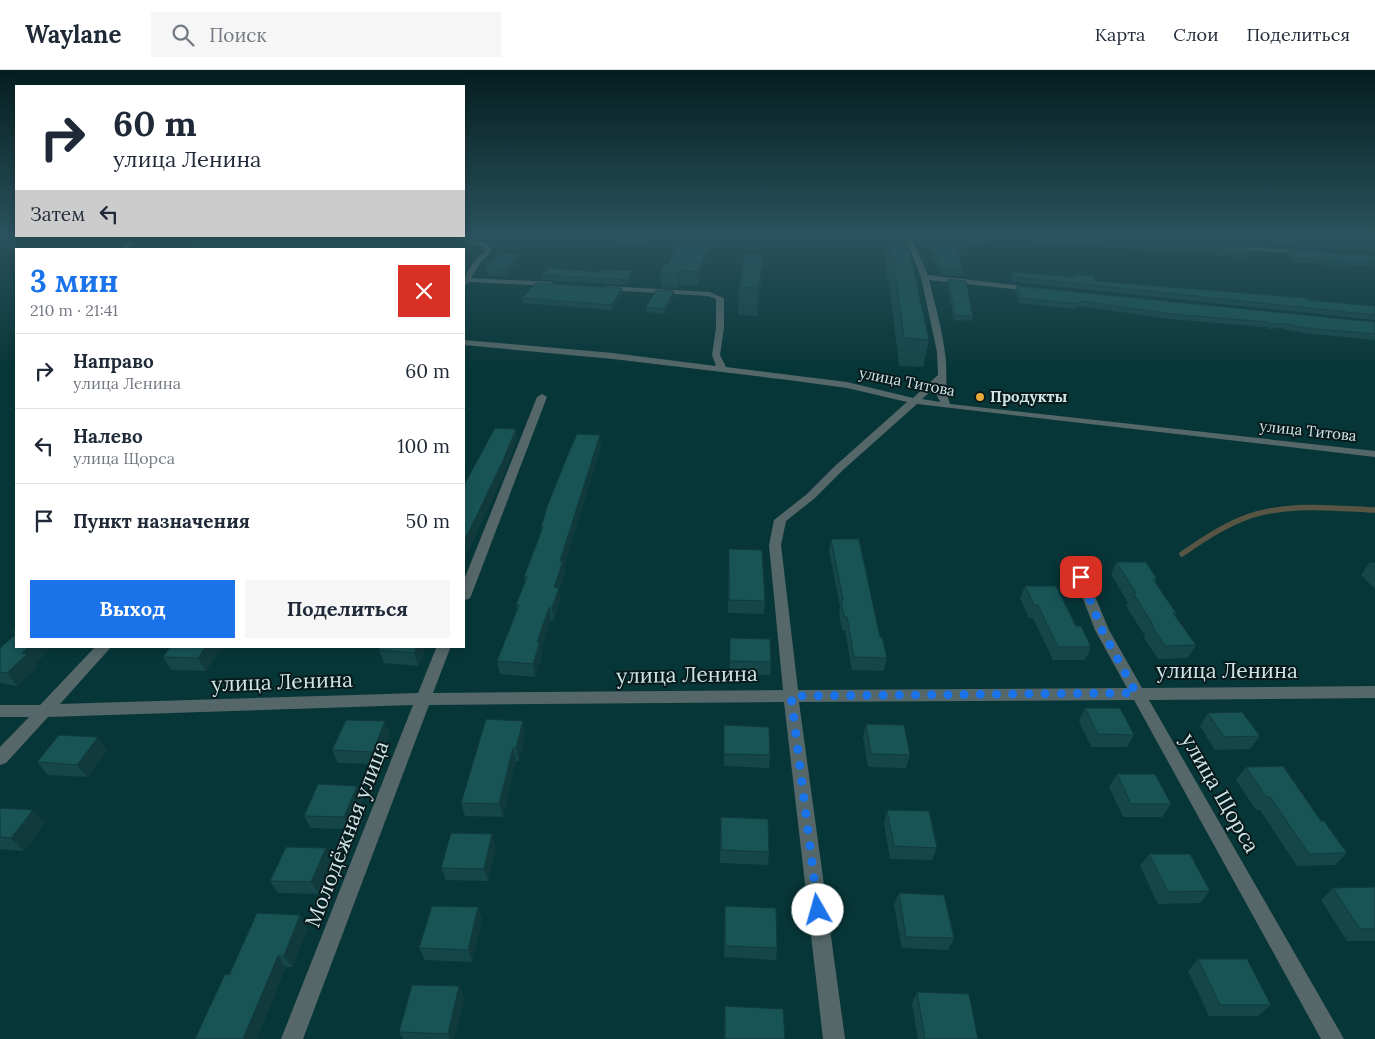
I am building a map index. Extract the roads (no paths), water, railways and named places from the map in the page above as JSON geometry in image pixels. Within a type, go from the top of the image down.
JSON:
[{"type":"street","points":[[469,279],[560,285]]},
{"type":"street","points":[[925,279],[941,352],[943,376],[941,393],[946,406]]},
{"type":"street","points":[[937,279],[1041,290]]},
{"type":"street","points":[[600,287],[709,294],[720,298],[720,328],[716,355],[722,369]]},
{"type":"street","name":"улица Титова","points":[[465,342],[487,346],[613,356],[722,369],[847,385],[891,394],[913,401],[946,406],[1375,454]]},
{"type":"street","points":[[834,1039],[791,696],[775,545],[780,520],[810,496],[913,401],[943,376]]},
{"type":"street","points":[[465,593],[542,397]]},
{"type":"street","name":"улица Щорса","points":[[1076,565],[1102,630],[1136,693],[1333,1039]]},
{"type":"street","points":[[0,758],[103,648]]},
{"type":"street","name":"Молодёжная улица","points":[[292,1039],[443,648]]},
{"type":"street","name":"улица Ленина","points":[[0,711],[423,699],[1375,692]]},
{"type":"waterway","points":[[1182,554],[1226,526],[1242,519],[1274,510],[1308,507],[1375,510]]},
{"type":"place","name":"Продукты","points":[[980,397]]}]
